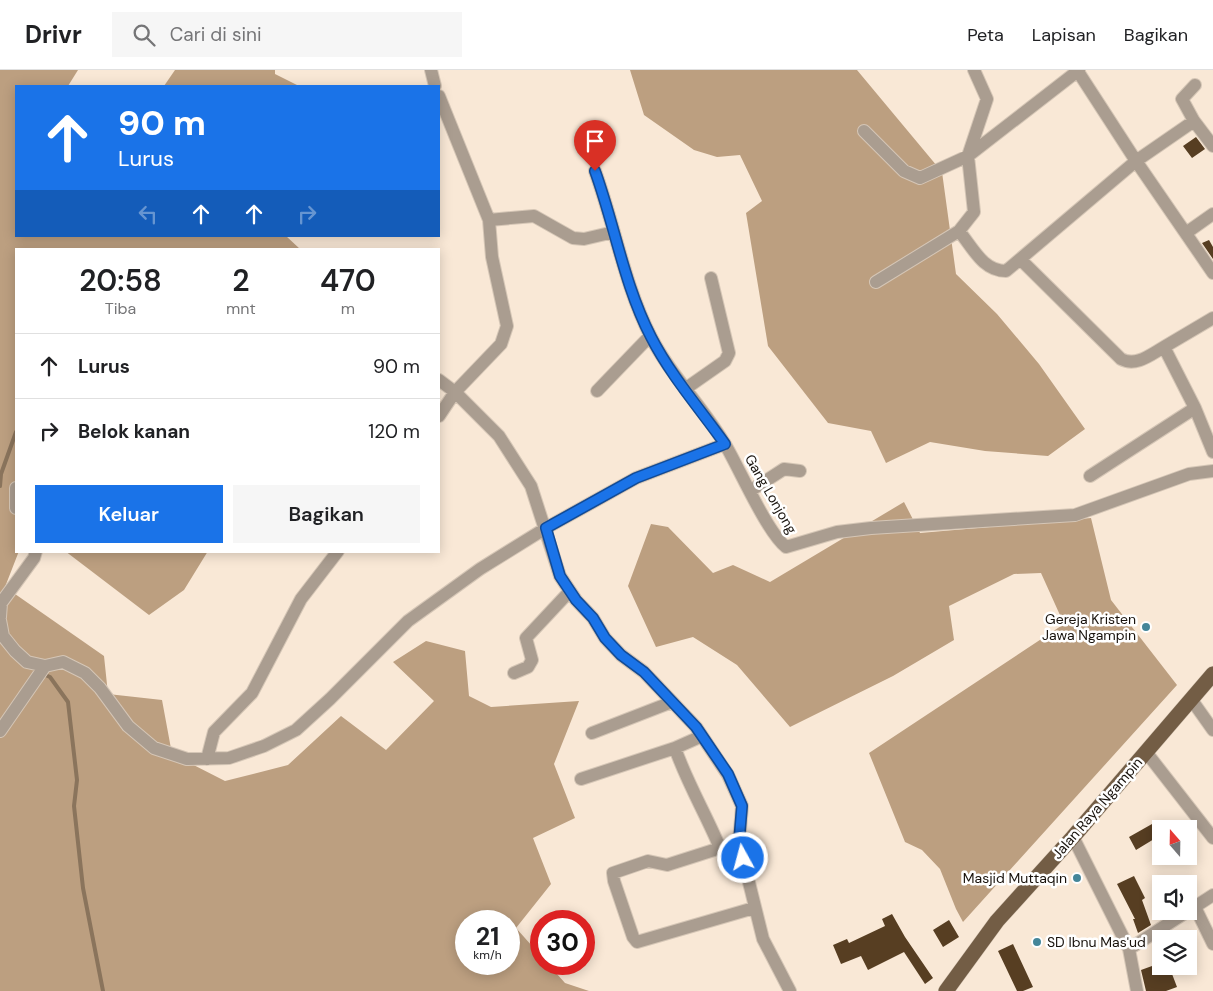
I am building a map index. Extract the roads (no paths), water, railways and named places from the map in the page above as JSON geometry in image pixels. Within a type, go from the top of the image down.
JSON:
[{"type":"main road","name":"Jalan Raya Ngampin","points":[[946,991],[997,921],[1073,837],[1213,674]]},
{"type":"street","points":[[432,70],[435,85]]},
{"type":"street","points":[[876,282],[960,231],[974,212],[968,156],[987,98],[974,70]]},
{"type":"street","points":[[864,132],[904,171],[920,178],[968,156],[1078,70],[1136,161],[1213,273]]},
{"type":"street","points":[[1195,85],[1182,99],[1194,121],[1213,146]]},
{"type":"street","points":[[440,98],[489,220],[492,257],[507,326],[500,344],[455,392],[440,414]]},
{"type":"street","points":[[960,231],[987,266],[996,271],[1006,271],[1136,161],[1194,121]]},
{"type":"street","name":"Gang Lonjong","points":[[595,171],[614,232],[624,273],[650,336],[668,367],[725,444],[771,529],[783,545],[790,547],[837,532],[871,528],[1075,515],[1189,474],[1213,472]]},
{"type":"street","points":[[1186,233],[1213,214]]},
{"type":"street","points":[[489,220],[534,216],[573,238],[584,239],[614,232]]},
{"type":"street","points":[[1021,260],[1120,359],[1127,362],[1138,362],[1213,318]]},
{"type":"street","points":[[685,389],[725,361],[729,353],[711,278]]},
{"type":"street","points":[[597,391],[650,336]]},
{"type":"street","points":[[1164,347],[1195,408],[1213,452]]},
{"type":"street","points":[[440,381],[455,392],[505,446],[531,486],[560,576],[570,591],[593,618],[605,638],[621,655],[644,672],[702,736],[728,774],[742,806],[739,842],[754,908],[763,939],[790,991]]},
{"type":"street","points":[[1090,476],[1195,408]]},
{"type":"street","points":[[35,553],[34,558],[1,603],[0,619],[4,636],[15,652],[27,662],[45,666],[63,662],[85,672],[100,688],[128,726],[154,748],[187,759],[229,758],[264,746],[296,730],[408,621],[480,569],[546,528],[636,478],[725,444]]},
{"type":"street","points":[[750,491],[784,469],[800,471]]},
{"type":"street","points":[[207,759],[214,732],[252,693],[301,599],[336,553]]},
{"type":"street","points":[[514,673],[528,667],[532,660],[526,638],[570,591]]},
{"type":"street","points":[[0,731],[36,676],[45,666]]},
{"type":"street","points":[[1191,699],[1213,730]]},
{"type":"street","points":[[592,733],[675,706]]},
{"type":"street","points":[[581,779],[675,748],[702,736]]},
{"type":"street","points":[[675,748],[696,800],[720,848]]},
{"type":"street","points":[[1146,752],[1213,838]]},
{"type":"street","points":[[1073,837],[1129,948],[1136,991]]},
{"type":"street","points":[[739,842],[667,865],[648,861],[613,873],[633,936],[637,942],[754,908]]},
{"type":"street","points":[[1197,906],[1213,895]]},
{"type":"street","points":[[1197,919],[1213,944]]},
{"type":"street","points":[[1129,948],[1175,920]]},
{"type":"waterway","points":[[0,486],[1,474],[15,435]]},
{"type":"waterway","points":[[43,674],[50,677],[68,702],[77,780],[74,806],[83,888],[103,991]]},
{"type":"place","name":"Gereja Kristen Jawa Ngampin","points":[[1146,627]]},
{"type":"place","name":"Masjid Muttaqin","points":[[1077,878]]},
{"type":"place","name":"SD Ibnu Mas'ud","points":[[1037,942]]}]
